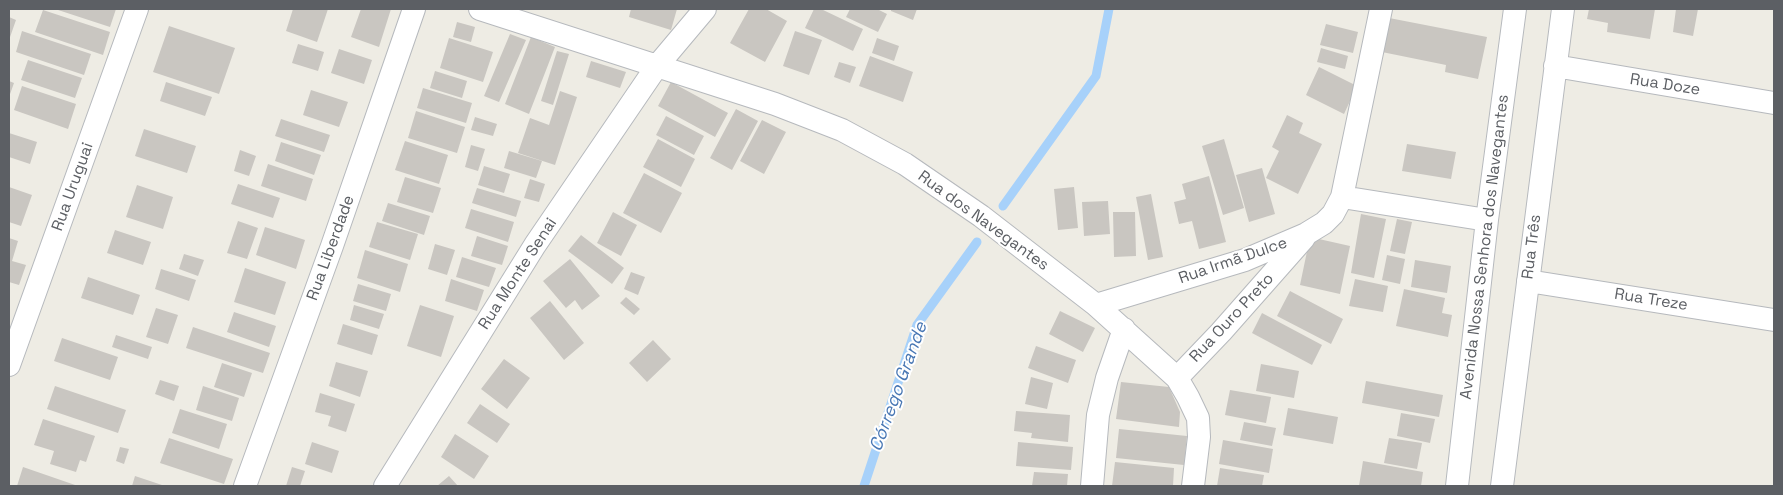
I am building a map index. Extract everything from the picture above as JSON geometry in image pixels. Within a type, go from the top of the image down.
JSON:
[{"type":"street","name":"Rua Uruguai","points":[[9,365],[137,9]]},
{"type":"street","name":"Rua Liberdade","points":[[245,486],[335,237],[414,9]]},
{"type":"street","name":"Rua dos Navegantes","points":[[480,9],[775,104],[842,130],[905,164],[973,211],[1096,305],[1177,378],[1198,418],[1199,437],[1193,486]]},
{"type":"street","name":"Rua Monte Senai","points":[[385,486],[535,245],[657,66],[705,9]]},
{"type":"street","name":"Rua Irmã Dulce","points":[[1096,305],[1245,260],[1306,234],[1324,223],[1333,214],[1342,197],[1381,9]]},
{"type":"street","name":"Avenida Nossa Senhora dos Navegantes","points":[[1457,486],[1487,220],[1514,9]]},
{"type":"street","name":"Rua Três","points":[[1502,486],[1563,9]]},
{"type":"street","name":"Rua Doze","points":[[1555,66],[1774,103]]},
{"type":"street","points":[[1342,197],[1487,220]]},
{"type":"street","name":"Rua Ouro Preto","points":[[1177,378],[1264,285],[1306,234]]},
{"type":"street","name":"Rua Treze","points":[[1528,281],[1774,320]]},
{"type":"street","points":[[1092,486],[1098,415],[1107,378],[1124,330]]},
{"type":"building","points":[[55,9],[116,9],[110,27]]},
{"type":"building","points":[[293,9],[328,9],[317,42],[286,31]]},
{"type":"building","points":[[361,9],[391,9],[379,47],[351,37]]},
{"type":"building","points":[[631,9],[677,9],[671,30],[629,17]]},
{"type":"building","points":[[749,9],[766,9],[787,21],[765,62],[730,43]]},
{"type":"building","points":[[814,9],[821,9],[863,29],[853,51],[805,28]]},
{"type":"building","points":[[850,9],[877,9],[887,14],[878,32],[846,17]]},
{"type":"building","points":[[891,9],[917,9],[913,20],[891,11]]},
{"type":"building","points":[[1589,9],[1655,9],[1650,39],[1607,32],[1608,23],[1587,19]]},
{"type":"building","points":[[1676,9],[1698,9],[1693,36],[1673,32]]},
{"type":"building","points":[[43,10],[110,32],[103,55],[35,32]]},
{"type":"building","points":[[9,17],[16,20],[9,40]]},
{"type":"building","points":[[1384,17],[1487,37],[1478,79],[1445,72],[1446,65],[1377,51]]},
{"type":"building","points":[[457,22],[475,27],[471,42],[453,37]]},
{"type":"building","points":[[1326,24],[1358,32],[1353,53],[1320,45]]},
{"type":"building","points":[[169,26],[235,48],[219,94],[153,72]]},
{"type":"building","points":[[22,31],[91,54],[84,75],[16,52]]},
{"type":"building","points":[[795,31],[822,40],[809,75],[783,66]]},
{"type":"building","points":[[510,34],[526,40],[499,102],[484,96]]},
{"type":"building","points":[[531,37],[555,47],[529,114],[505,104]]},
{"type":"building","points":[[449,38],[493,52],[483,82],[440,68]]},
{"type":"building","points":[[877,38],[899,46],[894,61],[872,53]]},
{"type":"building","points":[[298,44],[324,52],[318,71],[292,63]]},
{"type":"building","points":[[1321,48],[1348,56],[1345,69],[1317,62]]},
{"type":"building","points":[[339,49],[372,60],[364,84],[331,73]]},
{"type":"building","points":[[557,51],[569,54],[553,105],[541,101]]},
{"type":"building","points":[[870,56],[913,72],[903,102],[859,86]]},
{"type":"building","points":[[28,60],[82,78],[75,98],[21,80]]},
{"type":"building","points":[[591,61],[626,72],[620,88],[586,77]]},
{"type":"building","points":[[839,62],[856,67],[850,83],[834,77]]},
{"type":"building","points":[[1319,67],[1357,86],[1344,114],[1306,95]]},
{"type":"building","points":[[435,71],[467,81],[462,98],[430,88]]},
{"type":"building","points":[[9,81],[14,83],[9,97]]},
{"type":"building","points":[[166,82],[212,97],[205,116],[160,101]]},
{"type":"building","points":[[671,82],[728,113],[715,137],[658,106]]},
{"type":"building","points":[[22,86],[76,104],[68,129],[14,110]]},
{"type":"building","points":[[423,88],[472,103],[466,123],[417,108]]},
{"type":"building","points":[[311,90],[348,102],[339,127],[303,115]]},
{"type":"building","points":[[560,91],[577,97],[555,165],[518,153],[530,118],[549,125]]},
{"type":"building","points":[[736,109],[758,121],[732,170],[710,158]]},
{"type":"building","points":[[416,111],[465,127],[457,153],[408,138]]},
{"type":"building","points":[[1287,115],[1303,123],[1299,133],[1322,144],[1298,194],[1266,178],[1279,151],[1272,147]]},
{"type":"building","points":[[666,116],[704,136],[694,155],[656,135]]},
{"type":"building","points":[[475,117],[497,124],[493,136],[471,130]]},
{"type":"building","points":[[281,119],[330,135],[324,152],[275,136]]},
{"type":"building","points":[[762,120],[786,132],[764,174],[740,161]]},
{"type":"building","points":[[144,129],[196,146],[187,173],[135,156]]},
{"type":"building","points":[[9,133],[37,142],[30,164],[9,157]]},
{"type":"building","points":[[658,139],[695,159],[681,187],[643,167]]},
{"type":"building","points":[[1224,139],[1244,208],[1223,215],[1202,146]]},
{"type":"building","points":[[405,141],[448,155],[439,184],[395,170]]},
{"type":"building","points":[[281,142],[321,155],[314,175],[275,161]]},
{"type":"building","points":[[1407,144],[1456,152],[1451,179],[1402,171]]},
{"type":"building","points":[[471,145],[485,149],[478,171],[465,167]]},
{"type":"building","points":[[240,150],[256,156],[249,176],[234,171]]},
{"type":"building","points":[[509,151],[542,161],[536,178],[504,168]]},
{"type":"building","points":[[268,164],[313,179],[306,201],[261,186]]},
{"type":"building","points":[[484,166],[510,174],[504,193],[478,185]]},
{"type":"building","points":[[1262,168],[1275,214],[1249,222],[1236,175]]},
{"type":"building","points":[[644,173],[682,193],[661,233],[623,213]]},
{"type":"building","points":[[1209,176],[1226,242],[1199,249],[1192,221],[1179,224],[1174,202],[1186,199],[1182,184]]},
{"type":"building","points":[[405,177],[441,188],[433,213],[397,202]]},
{"type":"building","points":[[530,179],[545,184],[539,202],[524,198]]},
{"type":"building","points":[[238,184],[280,198],[273,218],[231,204]]},
{"type":"building","points":[[137,185],[173,197],[163,229],[126,217]]},
{"type":"building","points":[[9,187],[32,195],[21,226],[9,222]]},
{"type":"building","points":[[1074,187],[1078,228],[1058,230],[1054,189]]},
{"type":"building","points":[[477,188],[521,201],[516,217],[472,203]]},
{"type":"building","points":[[1151,194],[1163,257],[1148,260],[1136,197]]},
{"type":"building","points":[[1108,201],[1110,234],[1084,236],[1082,202]]},
{"type":"building","points":[[388,203],[430,216],[424,235],[382,221]]},
{"type":"building","points":[[471,209],[514,222],[508,242],[465,228]]},
{"type":"building","points":[[613,212],[637,225],[621,256],[597,243]]},
{"type":"building","points":[[1113,212],[1135,212],[1136,256],[1114,257]]},
{"type":"building","points":[[1361,214],[1386,219],[1374,278],[1351,273]]},
{"type":"building","points":[[1397,219],[1412,222],[1405,254],[1390,251]]},
{"type":"building","points":[[238,221],[258,228],[247,259],[227,253]]},
{"type":"building","points":[[377,222],[418,234],[410,260],[369,247]]},
{"type":"building","points":[[265,227],[305,240],[296,269],[256,255]]},
{"type":"building","points":[[115,230],[151,242],[143,265],[107,253]]},
{"type":"building","points":[[581,235],[624,268],[612,284],[568,251]]},
{"type":"building","points":[[477,236],[508,246],[502,265],[471,256]]},
{"type":"building","points":[[1310,237],[1350,246],[1340,294],[1300,285]]},
{"type":"building","points":[[9,238],[18,241],[12,261],[26,265],[19,285],[9,282]]},
{"type":"building","points":[[435,244],[455,250],[447,275],[428,269]]},
{"type":"building","points":[[365,250],[408,264],[400,292],[357,278]]},
{"type":"building","points":[[184,254],[204,260],[198,276],[179,269]]},
{"type":"building","points":[[1387,255],[1405,259],[1400,284],[1382,280]]},
{"type":"building","points":[[462,257],[496,268],[489,287],[456,277]]},
{"type":"building","points":[[570,259],[600,296],[582,310],[575,300],[566,308],[543,281]]},
{"type":"building","points":[[1415,260],[1451,266],[1447,293],[1411,287]]},
{"type":"building","points":[[245,268],[286,282],[275,315],[234,302]]},
{"type":"building","points":[[161,269],[196,280],[189,301],[155,289]]},
{"type":"building","points":[[631,272],[645,277],[638,295],[624,289]]},
{"type":"building","points":[[88,277],[140,295],[133,315],[81,298]]},
{"type":"building","points":[[451,279],[484,290],[477,311],[445,301]]},
{"type":"building","points":[[1355,279],[1388,286],[1383,312],[1349,306]]},
{"type":"building","points":[[358,284],[391,294],[386,311],[353,301]]},
{"type":"building","points":[[1404,289],[1445,298],[1442,313],[1452,315],[1448,337],[1396,326]]},
{"type":"building","points":[[1290,291],[1343,319],[1331,344],[1277,316]]},
{"type":"building","points":[[626,297],[640,309],[634,315],[620,303]]},
{"type":"building","points":[[550,301],[584,343],[564,360],[530,318]]},
{"type":"building","points":[[354,305],[384,314],[379,329],[350,320]]},
{"type":"building","points":[[420,305],[454,316],[441,357],[407,346]]},
{"type":"building","points":[[156,308],[178,315],[168,344],[146,337]]},
{"type":"building","points":[[1060,311],[1095,328],[1083,352],[1049,334]]},
{"type":"building","points":[[234,312],[276,326],[269,347],[227,332]]},
{"type":"building","points":[[1262,313],[1322,345],[1312,365],[1252,333]]},
{"type":"building","points":[[343,324],[378,335],[372,355],[337,344]]},
{"type":"building","points":[[193,327],[270,353],[263,373],[186,348]]},
{"type":"building","points":[[116,335],[152,347],[148,359],[112,347]]},
{"type":"building","points":[[62,338],[118,357],[110,380],[54,361]]},
{"type":"building","points":[[653,340],[671,359],[647,382],[629,363]]},
{"type":"building","points":[[1036,346],[1076,360],[1068,383],[1028,368]]},
{"type":"building","points":[[504,359],[530,378],[507,409],[481,389]]},
{"type":"building","points":[[336,362],[368,371],[360,397],[329,386]]},
{"type":"building","points":[[222,363],[252,373],[244,397],[214,387]]},
{"type":"building","points":[[1261,364],[1299,371],[1294,398],[1256,391]]},
{"type":"building","points":[[1031,377],[1053,383],[1047,409],[1025,404]]},
{"type":"building","points":[[160,380],[179,386],[174,401],[155,394]]},
{"type":"building","points":[[1366,381],[1443,395],[1439,417],[1362,403]]},
{"type":"building","points":[[1121,382],[1169,387],[1180,412],[1179,427],[1116,419]]},
{"type":"building","points":[[55,386],[126,410],[118,433],[47,409]]},
{"type":"building","points":[[203,386],[239,398],[232,421],[196,410]]},
{"type":"building","points":[[1230,390],[1271,397],[1266,423],[1225,415]]},
{"type":"building","points":[[320,393],[355,404],[346,432],[328,426],[331,416],[315,412]]},
{"type":"building","points":[[480,404],[510,424],[497,443],[467,423]]},
{"type":"building","points":[[1288,408],[1338,417],[1333,444],[1283,435]]},
{"type":"building","points":[[180,409],[227,424],[219,449],[172,433]]},
{"type":"building","points":[[1016,411],[1070,415],[1068,442],[1031,438],[1032,433],[1014,431]]},
{"type":"building","points":[[1401,413],[1435,419],[1430,443],[1397,436]]},
{"type":"building","points":[[43,419],[95,436],[86,462],[80,460],[76,472],[50,464],[54,451],[34,445]]},
{"type":"building","points":[[1244,422],[1276,428],[1272,446],[1240,440]]},
{"type":"building","points":[[1119,429],[1187,436],[1184,465],[1116,458]]},
{"type":"building","points":[[455,434],[489,456],[474,479],[441,457]]},
{"type":"building","points":[[169,438],[233,459],[224,484],[160,463]]},
{"type":"building","points":[[1389,438],[1422,443],[1417,469],[1384,463]]},
{"type":"building","points":[[1223,440],[1273,449],[1269,473],[1219,464]]},
{"type":"building","points":[[312,442],[339,451],[332,473],[305,464]]},
{"type":"building","points":[[1018,442],[1073,447],[1071,470],[1016,466]]},
{"type":"building","points":[[120,447],[129,449],[124,464],[116,461]]},
{"type":"building","points":[[1363,461],[1423,472],[1421,486],[1359,486]]},
{"type":"building","points":[[1115,462],[1174,468],[1173,486],[1112,486]]},
{"type":"building","points":[[23,467],[78,486],[17,486]]},
{"type":"building","points":[[292,467],[305,471],[300,486],[286,486]]},
{"type":"building","points":[[1220,468],[1264,475],[1262,486],[1217,486]]},
{"type":"building","points":[[1034,472],[1068,474],[1067,486],[1032,486]]},
{"type":"building","points":[[135,476],[165,486],[132,486]]},
{"type":"building","points":[[449,476],[458,486],[437,486]]},
{"type":"waterway","name":"Córrego Grande","points":[[1003,206],[1096,76],[1109,9]]},
{"type":"waterway","name":"Córrego Grande","points":[[864,486],[917,325],[977,242]]}]
